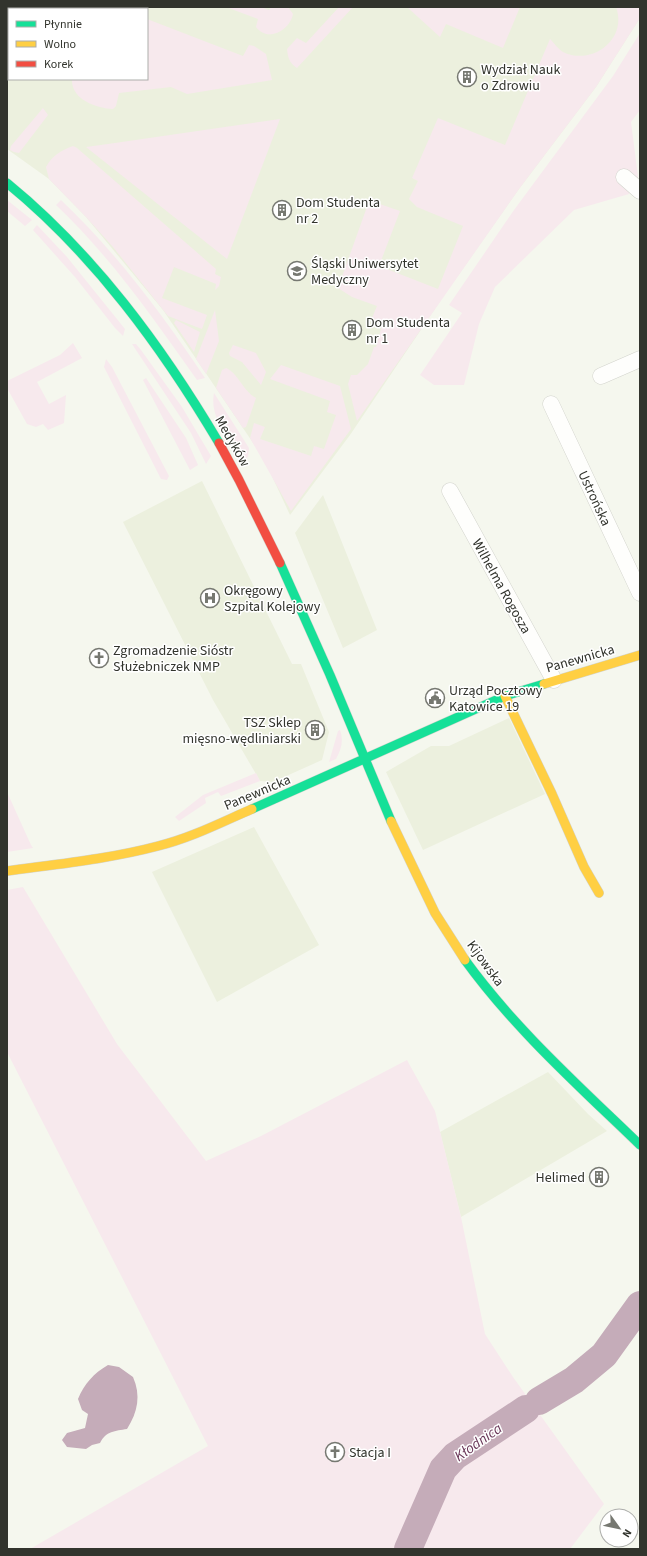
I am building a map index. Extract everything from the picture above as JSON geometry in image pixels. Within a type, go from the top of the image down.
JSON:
[{"type":"street","points":[[624,177],[640,191]]},
{"type":"street","name":"Medyków","points":[[7,183],[43,212],[84,254],[141,326],[194,402],[232,465],[293,589],[366,759]]},
{"type":"street","points":[[601,376],[640,359]]},
{"type":"street","name":"Ustrońska","points":[[551,404],[640,593]]},
{"type":"street","name":"Wilhelma Rogosza","points":[[450,491],[554,680]]},
{"type":"street","name":"Panewnicka","points":[[7,871],[96,859],[158,846],[187,837],[366,759],[505,696],[640,655]]},
{"type":"street","points":[[505,696],[552,794],[584,868],[599,893]]},
{"type":"street","name":"Kijowska","points":[[366,759],[436,914],[469,965],[485,987],[512,1018],[640,1145]]},
{"type":"shaded area","name":"Śląski Uniwersytet Medyczny","points":[[7,7],[640,7],[640,18],[596,87],[519,189],[445,294],[350,435],[290,515],[264,459],[163,310],[86,217],[49,179],[7,149]]},
{"type":"shaded area","points":[[7,7],[64,7],[8,8],[8,49]]},
{"type":"shaded area","points":[[116,7],[118,8],[84,8]]},
{"type":"shaded area","points":[[226,7],[261,7],[269,10],[271,7],[288,7],[293,14],[288,25],[283,29],[272,34],[266,34],[261,32],[256,27],[258,19]]},
{"type":"shaded area","points":[[339,7],[353,7],[297,68],[294,66],[289,60],[287,49],[297,38],[306,43]]},
{"type":"shaded area","points":[[407,7],[520,7],[503,48],[446,24],[440,37]]},
{"type":"shaded area","points":[[616,7],[640,7],[640,18],[596,87],[519,189],[357,421],[348,384],[351,375],[357,375],[368,364],[374,347],[376,347],[383,322],[372,318],[377,306],[352,297],[338,288],[368,204],[371,201],[400,211],[379,266],[438,289],[463,226],[417,207],[409,199],[418,181],[412,178],[438,118],[505,145],[550,39],[563,52],[585,56],[595,53],[612,39],[617,30],[618,19]]},
{"type":"shaded area","points":[[148,19],[243,56],[249,45],[254,46],[266,54],[272,80],[187,94],[171,87],[119,93],[116,106],[113,109],[100,107],[86,102],[80,97],[73,86],[72,80],[148,80]]},
{"type":"shaded area","points":[[640,33],[640,110],[631,122],[638,177],[629,194],[574,210],[495,287],[479,324],[464,385],[434,385],[420,375],[462,313],[449,305],[514,210],[613,76]]},
{"type":"shaded area","points":[[43,108],[48,115],[19,153],[10,150],[11,146]]},
{"type":"shaded area","points":[[280,119],[227,259],[86,147],[108,144]]},
{"type":"shaded area","points":[[73,146],[216,269],[215,274],[221,277],[219,286],[215,290],[216,284],[174,267],[162,298],[207,315],[202,329],[168,316],[113,247],[49,179],[46,167],[51,159],[57,154]]},
{"type":"shaded area","points":[[7,200],[32,220],[25,226],[7,211]]},
{"type":"shaded area","points":[[61,200],[101,241],[138,285],[173,331],[205,378],[197,380],[131,289],[95,245],[56,205]]},
{"type":"shaded area","points":[[37,225],[67,257],[125,329],[123,336],[75,277],[33,230]]},
{"type":"shaded area","points":[[215,310],[219,341],[206,374],[196,359]]},
{"type":"shaded area","points":[[176,320],[200,332],[194,352],[174,323]]},
{"type":"shaded area","points":[[73,343],[82,358],[37,382],[49,404],[66,395],[64,423],[48,430],[43,424],[36,427],[27,424],[7,388],[7,381],[60,355]]},
{"type":"shaded area","points":[[132,344],[136,344],[141,350],[182,407],[211,456],[206,464],[191,433]]},
{"type":"shaded area","points":[[233,345],[256,353],[266,372],[261,385],[242,362],[230,356],[229,353]]},
{"type":"shaded area","points":[[106,359],[112,367],[169,476],[167,480],[161,479],[104,367]]},
{"type":"shaded area","points":[[281,365],[340,386],[351,429],[291,511],[250,438],[254,423],[265,427],[260,439],[311,456],[314,446],[324,449],[336,415],[327,412],[330,401],[270,379]]},
{"type":"shaded area","points":[[226,368],[234,374],[251,395],[256,398],[246,427],[243,428],[216,388],[222,370]]},
{"type":"shaded area","points":[[146,378],[186,438],[198,465],[190,470],[143,380]]},
{"type":"shaded area","points":[[214,393],[249,448],[248,457],[246,458],[222,428],[215,412],[213,403]]},
{"type":"shaded area","name":"Okręgowy Szpital Kolejowy","points":[[202,481],[292,664],[301,664],[329,732],[322,760],[273,782],[260,781],[213,700],[123,522]]},
{"type":"shaded area","points":[[323,495],[377,630],[343,648],[295,533]]},
{"type":"shaded area","points":[[509,718],[545,794],[423,850],[386,772],[431,746],[449,746]]},
{"type":"shaded area","points":[[340,730],[342,738],[341,749],[336,759],[329,762],[338,731]]},
{"type":"shaded area","points":[[256,773],[260,781],[221,796],[218,792],[205,798],[206,803],[179,821],[175,817],[203,795]]},
{"type":"shaded area","points":[[7,792],[31,845],[33,848],[7,852]]},
{"type":"shaded area","points":[[254,827],[319,945],[217,1002],[152,872]]},
{"type":"shaded area","points":[[23,887],[117,1044],[206,1161],[261,1136],[407,1060],[435,1111],[461,1217],[485,1334],[513,1377],[604,1504],[601,1508],[599,1508],[599,1511],[570,1549],[30,1549],[208,1446],[7,1052],[7,890]]},
{"type":"shaded area","points":[[548,1072],[588,1114],[607,1131],[461,1217],[440,1132]]},
{"type":"shaded area","points":[[108,1365],[119,1367],[133,1377],[138,1397],[136,1410],[131,1423],[127,1429],[108,1434],[100,1443],[92,1445],[86,1449],[67,1447],[62,1440],[67,1433],[85,1428],[88,1414],[82,1410],[78,1399],[83,1388],[90,1379]]},
{"type":"waterway","name":"Kłodnica","points":[[539,1401],[574,1380],[604,1355],[640,1305]]},
{"type":"waterway","name":"Kłodnica","points":[[408,1549],[443,1469],[455,1456],[526,1409]]},
{"type":"traffic: fast","points":[[7,183],[69,240],[124,304],[150,337],[174,372],[219,443]]},
{"type":"traffic: fast","points":[[280,563],[330,675],[391,821]]},
{"type":"traffic: fast","points":[[252,809],[505,696],[544,684]]},
{"type":"traffic: fast","points":[[465,960],[484,985],[526,1033],[571,1079],[640,1145]]},
{"type":"traffic: slow","points":[[544,684],[640,655]]},
{"type":"traffic: slow","points":[[505,696],[552,794],[584,867],[599,893]]},
{"type":"traffic: slow","points":[[7,871],[102,858],[140,851],[170,843],[252,809]]},
{"type":"traffic: slow","points":[[391,821],[435,913],[465,960]]},
{"type":"traffic: jam","points":[[219,443],[280,563]]},
{"type":"place","name":"Wydział Nauk o Zdrowiu","points":[[467,77]]},
{"type":"place","name":"Dom Studenta nr 2","points":[[282,210]]},
{"type":"place","name":"Śląski Uniwersytet Medyczny","points":[[297,271]]},
{"type":"place","name":"Dom Studenta nr 1","points":[[352,330]]},
{"type":"place","name":"Okręgowy Szpital Kolejowy","points":[[210,598]]},
{"type":"place","name":"Zgromadzenie Sióstr Służebniczek NMP","points":[[99,658]]},
{"type":"place","name":"Urząd Pocztowy Katowice 19","points":[[435,698]]},
{"type":"place","name":"TSZ Sklep mięsno-wędliniarski","points":[[315,730]]},
{"type":"place","name":"Helimed","points":[[599,1177]]},
{"type":"place","name":"Stacja I","points":[[335,1452]]}]
